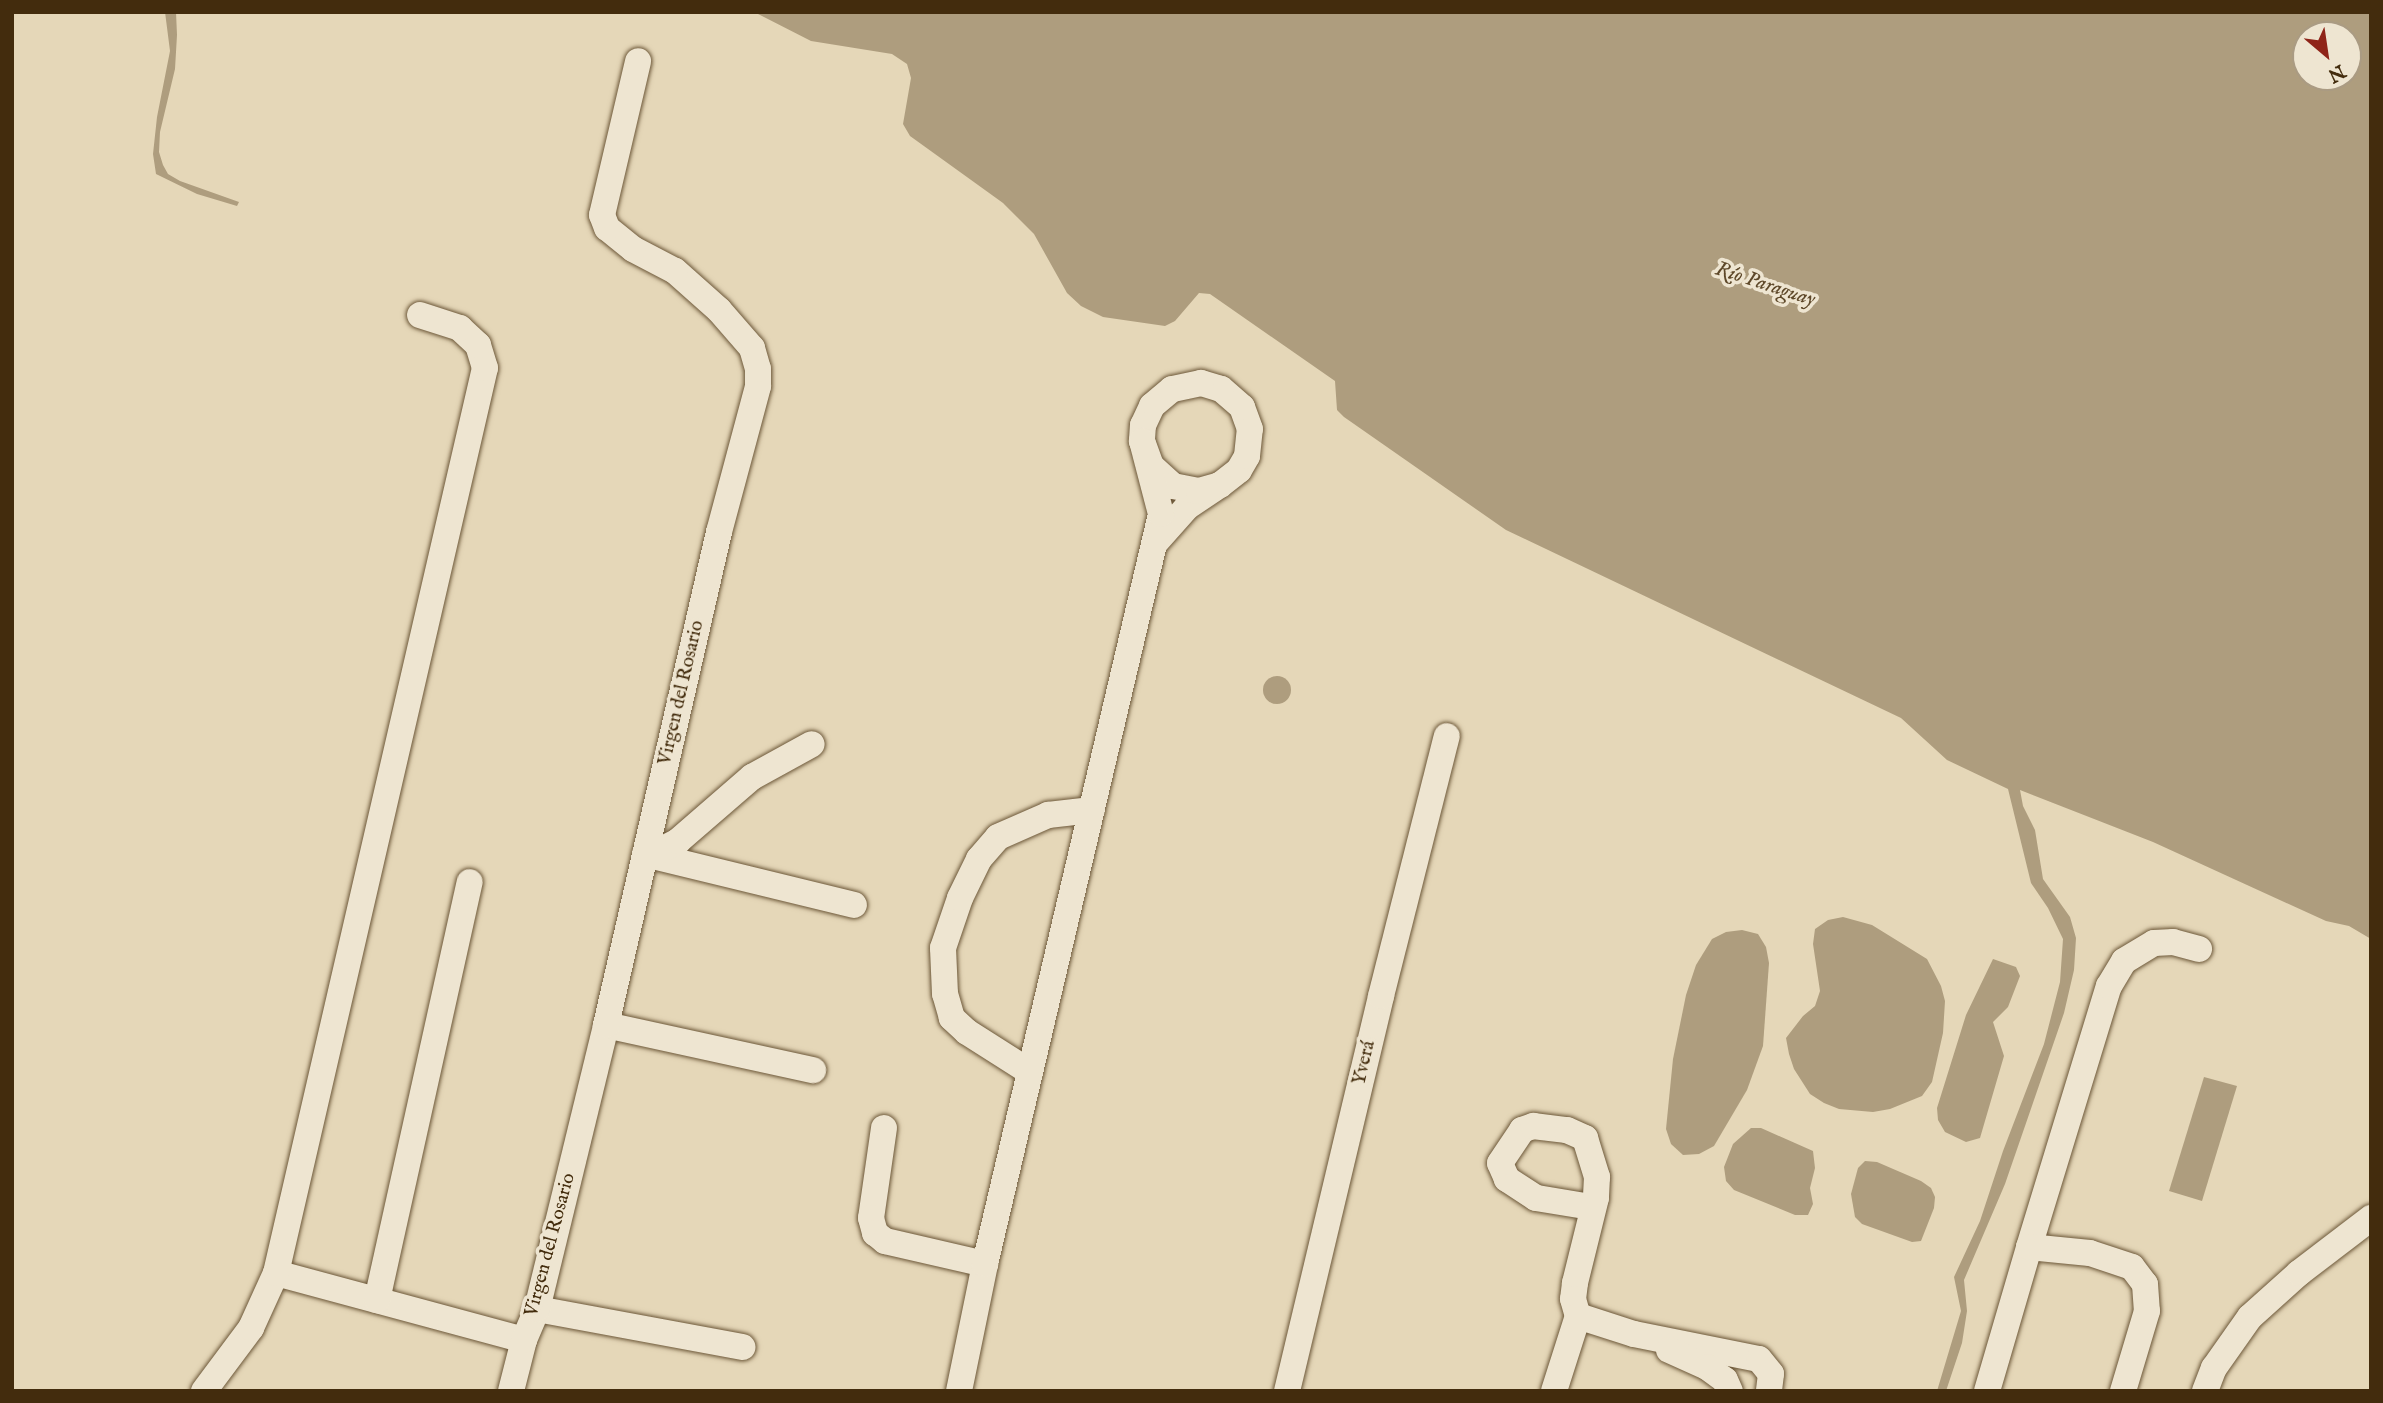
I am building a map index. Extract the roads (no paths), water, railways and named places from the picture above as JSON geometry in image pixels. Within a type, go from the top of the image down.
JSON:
[{"type":"street","name":"Virgen del Rosario","points":[[511,1391],[524,1339],[537,1308],[607,1025],[719,532],[758,386],[758,369],[752,348],[719,310],[675,271],[633,249],[607,228],[602,215],[638,61]]},
{"type":"street","points":[[204,1391],[251,1328],[264,1305],[276,1273],[485,368],[478,345],[460,328],[420,315]]},
{"type":"street","points":[[959,1391],[985,1264],[1161,514],[1142,441],[1143,425],[1152,406],[1172,389],[1201,383],[1221,389],[1242,407],[1250,429],[1247,456],[1239,470],[1187,507],[1155,543]]},
{"type":"street","points":[[1142,441],[1151,466],[1173,486],[1199,491],[1220,485]]},
{"type":"street","name":"Yverá","points":[[1287,1391],[1381,996],[1447,736]]},
{"type":"street","points":[[647,855],[678,841],[752,777],[812,744]]},
{"type":"street","points":[[1030,1072],[967,1032],[952,1018],[945,994],[943,948],[960,898],[974,869],[998,837],[1048,815],[1092,810]]},
{"type":"street","points":[[647,855],[854,905]]},
{"type":"street","points":[[377,1300],[470,883]]},
{"type":"street","points":[[1987,1391],[2109,986],[2124,961],[2154,943],[2173,942],[2199,949]]},
{"type":"street","points":[[607,1025],[813,1070]]},
{"type":"street","points":[[884,1128],[871,1218],[875,1233],[885,1241],[985,1264]]},
{"type":"street","points":[[1554,1391],[1578,1316],[1573,1299],[1591,1207]]},
{"type":"street","points":[[2205,1391],[2214,1368],[2250,1317],[2299,1273],[2369,1221]]},
{"type":"street","points":[[2029,1247],[2090,1253],[2132,1267],[2145,1284],[2147,1311],[2123,1391]]},
{"type":"street","points":[[276,1273],[524,1339]]},
{"type":"street","points":[[537,1308],[743,1348]]},
{"type":"street","points":[[1578,1316],[1634,1334],[1707,1367],[1725,1380],[1730,1391]]},
{"type":"street","points":[[1634,1334],[1742,1353],[1759,1360],[1771,1374],[1769,1391]]},
{"type":"water","points":[[165,12],[176,12],[177,35],[175,69],[160,132],[159,152],[163,165],[168,174],[180,181],[239,202],[237,206],[197,194],[156,174],[153,154],[157,117],[170,51]]},
{"type":"water","name":"Río Paraguay","points":[[754,12],[2371,12],[2371,939],[2349,926],[2326,921],[2153,842],[2020,790],[2023,806],[2035,830],[2043,879],[2070,917],[2076,938],[2074,970],[2064,1013],[2005,1184],[1964,1280],[1967,1311],[1962,1343],[1946,1391],[1937,1391],[1961,1311],[1954,1277],[1980,1221],[2003,1151],[2044,1044],[2060,982],[2063,939],[2048,908],[2031,883],[2008,789],[1947,760],[1901,718],[1506,530],[1344,417],[1337,410],[1335,381],[1210,294],[1199,293],[1175,321],[1165,326],[1103,317],[1081,306],[1067,293],[1034,234],[1003,203],[910,136],[903,124],[911,78],[907,64],[892,54],[811,41]]},
{"type":"water","points":[[1277,676],[1287,680],[1291,690],[1287,700],[1277,704],[1267,700],[1263,690],[1267,680]]},
{"type":"water","points":[[1843,917],[1872,925],[1927,959],[1941,986],[1945,1001],[1943,1033],[1932,1082],[1922,1096],[1890,1109],[1873,1112],[1839,1109],[1824,1103],[1810,1094],[1794,1069],[1789,1054],[1786,1038],[1803,1016],[1815,1006],[1820,991],[1813,944],[1815,929],[1828,920]]},
{"type":"water","points":[[1742,930],[1758,934],[1766,947],[1769,963],[1763,1046],[1747,1090],[1714,1146],[1699,1154],[1683,1155],[1671,1144],[1666,1129],[1673,1059],[1686,995],[1696,965],[1712,939],[1726,932]]},
{"type":"water","points":[[1993,959],[2016,967],[2020,976],[2008,1007],[1993,1022],[2004,1056],[1980,1138],[1966,1142],[1945,1132],[1938,1120],[1937,1108],[1966,1015]]},
{"type":"water","points":[[2204,1077],[2237,1086],[2202,1201],[2169,1191]]},
{"type":"water","points":[[1751,1128],[1761,1128],[1813,1151],[1815,1168],[1810,1188],[1813,1204],[1808,1215],[1795,1215],[1734,1190],[1726,1181],[1724,1167],[1733,1144]]},
{"type":"water","points":[[1865,1161],[1877,1162],[1931,1188],[1935,1197],[1934,1208],[1921,1241],[1912,1242],[1862,1224],[1855,1217],[1851,1194],[1858,1168]]}]
